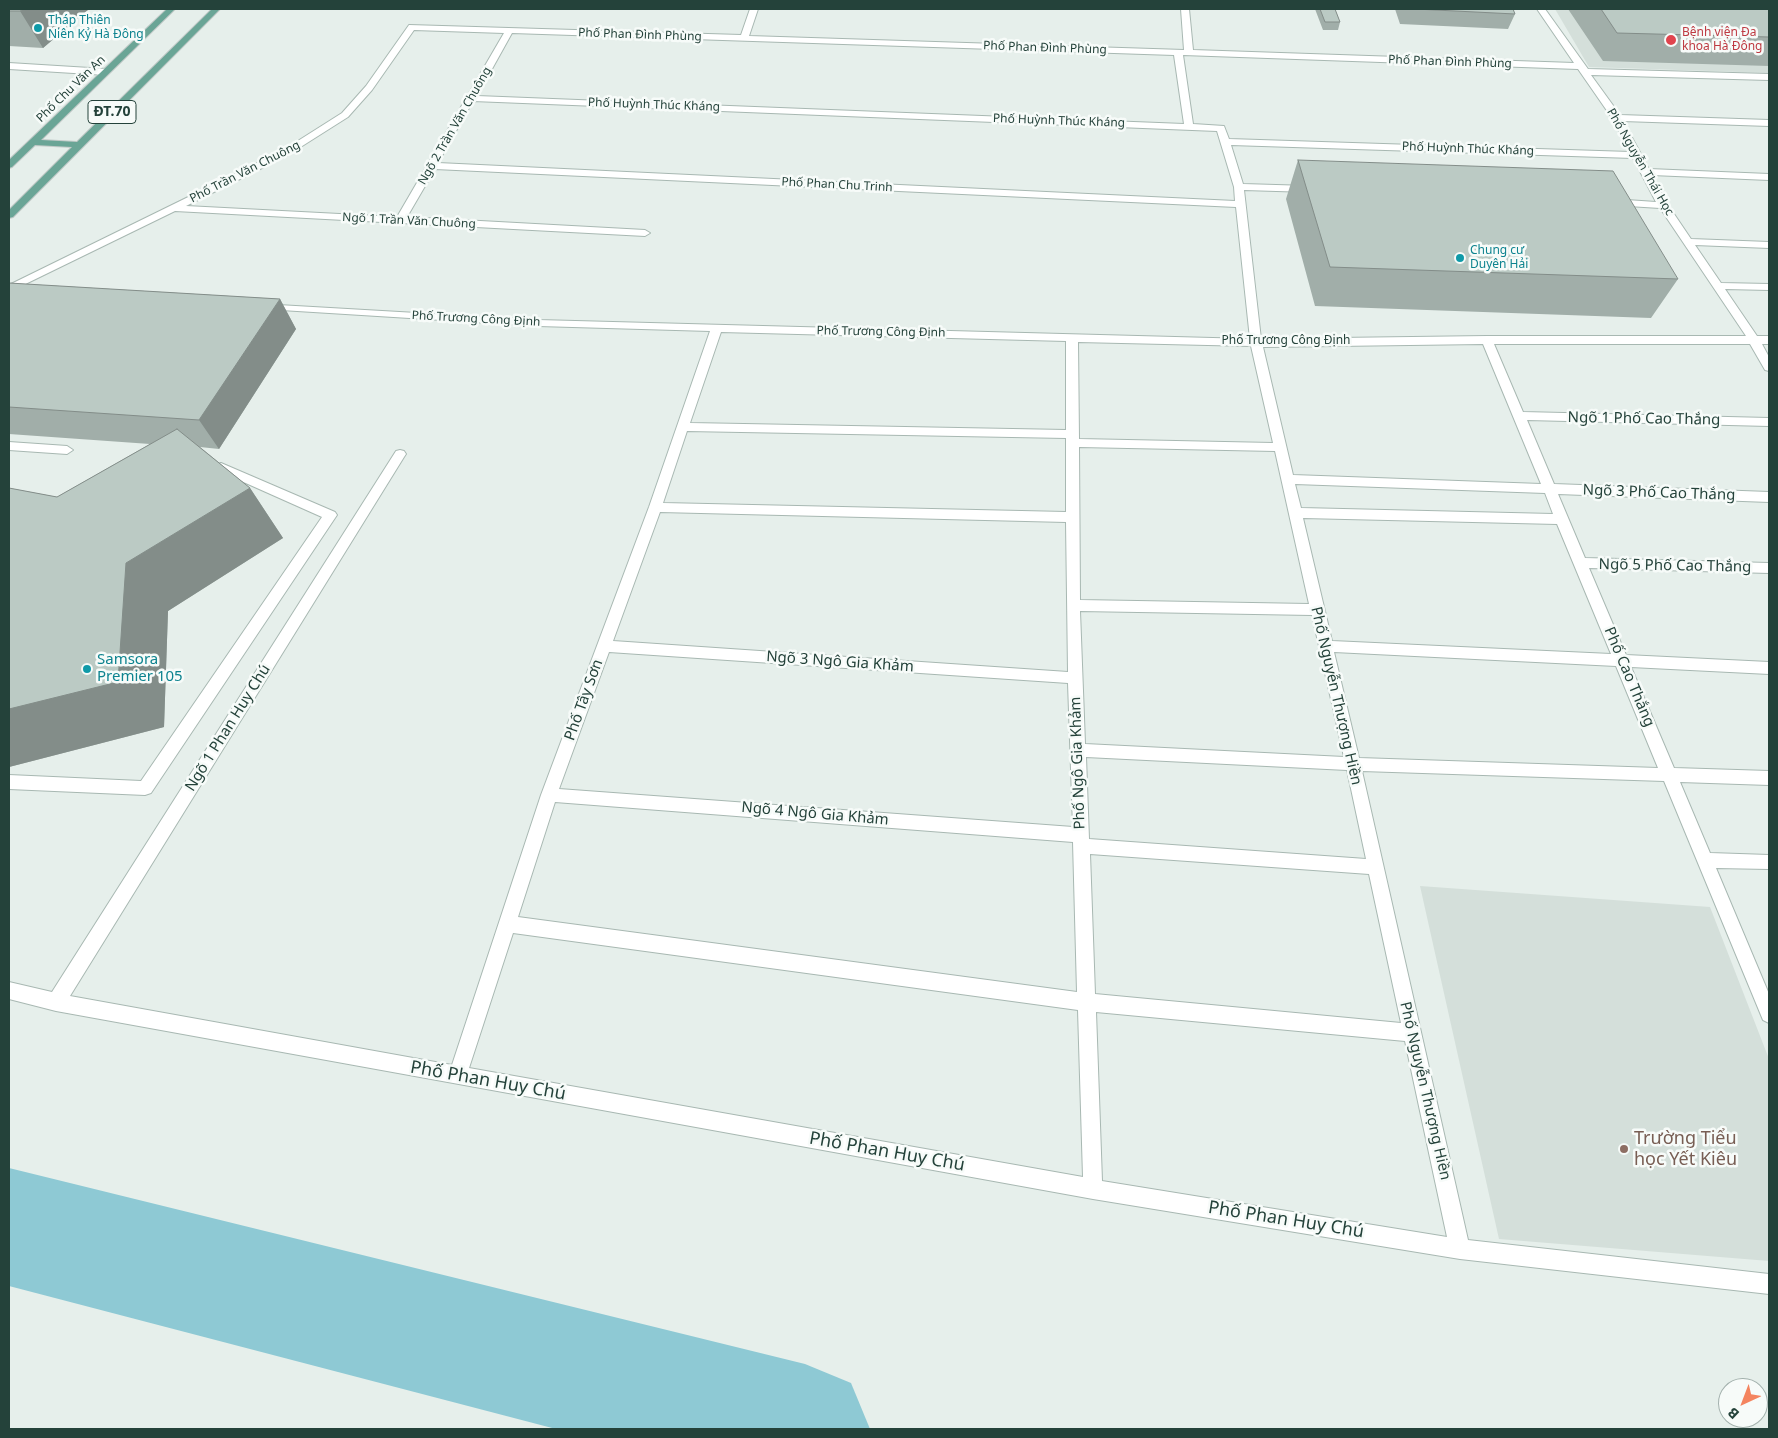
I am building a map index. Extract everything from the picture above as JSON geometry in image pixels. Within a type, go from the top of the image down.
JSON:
[{"type":"main road","name":"Phố Chu Văn An","points":[[9,165],[171,9]]},
{"type":"main road","name":"ĐT.70","points":[[9,216],[216,9]]},
{"type":"main road","points":[[34,142],[80,145]]},
{"type":"street","points":[[744,39],[754,9]]},
{"type":"street","points":[[1185,9],[1189,53]]},
{"type":"street","name":"Phố Nguyễn Thái Học","points":[[1540,9],[1617,118],[1663,205],[1719,286],[1769,367]]},
{"type":"street","name":"Phố Trần Văn Chuông","points":[[9,290],[285,153],[345,115],[370,88],[412,27],[509,31]]},
{"type":"street","name":"Phố Phan Đình Phùng","points":[[509,31],[924,43],[1769,77]]},
{"type":"street","name":"Ngõ 2 Trần Văn Chuông","points":[[400,220],[509,31]]},
{"type":"street","points":[[1178,53],[1189,126]]},
{"type":"street","points":[[9,66],[106,72]]},
{"type":"street","name":"Phố Huỳnh Thúc Kháng","points":[[470,98],[1189,126],[1221,128],[1226,142],[1636,155]]},
{"type":"street","points":[[1617,118],[1769,123]]},
{"type":"street","name":"Phố Nguyễn Thượng Hiền","points":[[1226,142],[1239,186],[1242,204],[1256,343],[1353,764],[1460,1249]]},
{"type":"street","name":"Phố Phan Chu Trinh","points":[[432,166],[1242,204]]},
{"type":"street","points":[[1646,172],[1769,178]]},
{"type":"street","points":[[1239,186],[1316,190]]},
{"type":"street","points":[[1605,202],[1663,205]]},
{"type":"street","name":"Ngõ 1 Trần Văn Chuông","points":[[174,208],[645,233]]},
{"type":"street","points":[[1688,242],[1769,245]]},
{"type":"street","points":[[1719,286],[1769,287]]},
{"type":"street","points":[[9,290],[28,292]]},
{"type":"street","name":"Phố Trương Công Định","points":[[254,306],[538,322],[1256,343],[1487,340],[1769,340]]},
{"type":"street","name":"Phố Tây Sơn","points":[[458,1075],[549,795],[655,506],[717,328]]},
{"type":"street","name":"Phố Ngô Gia Khảm","points":[[1072,337],[1077,750],[1093,1188]]},
{"type":"street","name":"Phố Cao Thắng","points":[[1487,340],[1670,774],[1704,860],[1764,990],[1769,1014]]},
{"type":"street","name":"Ngõ 1 Phố Cao Thắng","points":[[1519,416],[1769,422]]},
{"type":"street","points":[[682,427],[1073,438],[1280,447]]},
{"type":"street","points":[[9,446],[67,450]]},
{"type":"street","name":"Ngõ 1 Phan Huy Chú","points":[[56,1002],[400,454]]},
{"type":"street","points":[[9,782],[144,788],[330,515],[221,467],[196,479]]},
{"type":"street","name":"Ngõ 3 Phố Cao Thắng","points":[[1287,479],[1769,497]]},
{"type":"street","points":[[655,506],[1073,517]]},
{"type":"street","points":[[1294,513],[1562,519]]},
{"type":"street","name":"Ngõ 5 Phố Cao Thắng","points":[[1580,564],[1769,568]]},
{"type":"street","points":[[1074,605],[1316,610]]},
{"type":"street","name":"Ngõ 3 Ngô Gia Khảm","points":[[604,646],[1076,678]]},
{"type":"street","points":[[1325,646],[1769,668]]},
{"type":"street","points":[[1077,750],[1353,764],[1769,778]]},
{"type":"street","name":"Ngõ 4 Ngô Gia Khảm","points":[[549,795],[753,808],[1375,867]]},
{"type":"street","points":[[1704,860],[1769,862]]},
{"type":"street","points":[[507,924],[1086,1002],[1412,1033]]},
{"type":"street","name":"Phố Phan Huy Chú","points":[[9,991],[56,1002],[1093,1188],[1460,1249],[1769,1284]]},
{"type":"shaded area","name":"Bệnh viện Đa khoa Hà Đông","points":[[1555,9],[1659,9],[1769,14],[1769,73],[1589,67]]},
{"type":"shaded area","name":"Trường Tiểu học Yết Kiêu","points":[[1420,886],[1710,907],[1769,1059],[1769,1261],[1499,1239]]},
{"type":"building","points":[[9,9],[24,9],[9,11]]},
{"type":"building","points":[[1320,9],[1335,9],[1340,22],[1325,22]]},
{"type":"building","points":[[1415,9],[1513,9],[1515,14]]},
{"type":"building","points":[[1601,9],[1769,9],[1769,37],[1617,33]]},
{"type":"building","points":[[1298,160],[1613,171],[1678,279],[1330,267]]},
{"type":"building","points":[[9,283],[280,299],[199,420],[9,407]]},
{"type":"building","points":[[177,429],[250,488],[126,563],[118,682],[9,709],[9,488],[57,497]]},
{"type":"waterway","points":[[9,1227],[805,1429]]},
{"type":"place","name":"Tháp Thiên Niên Kỷ Hà Đông","points":[[38,28]]},
{"type":"place","name":"Bệnh viện Đa khoa Hà Đông","points":[[1671,40]]},
{"type":"place","name":"Chung cư Duyên Hải","points":[[1460,258]]},
{"type":"place","name":"Samsora Premier 105","points":[[87,669]]},
{"type":"place","name":"Trường Tiểu học Yết Kiêu","points":[[1624,1149]]}]
